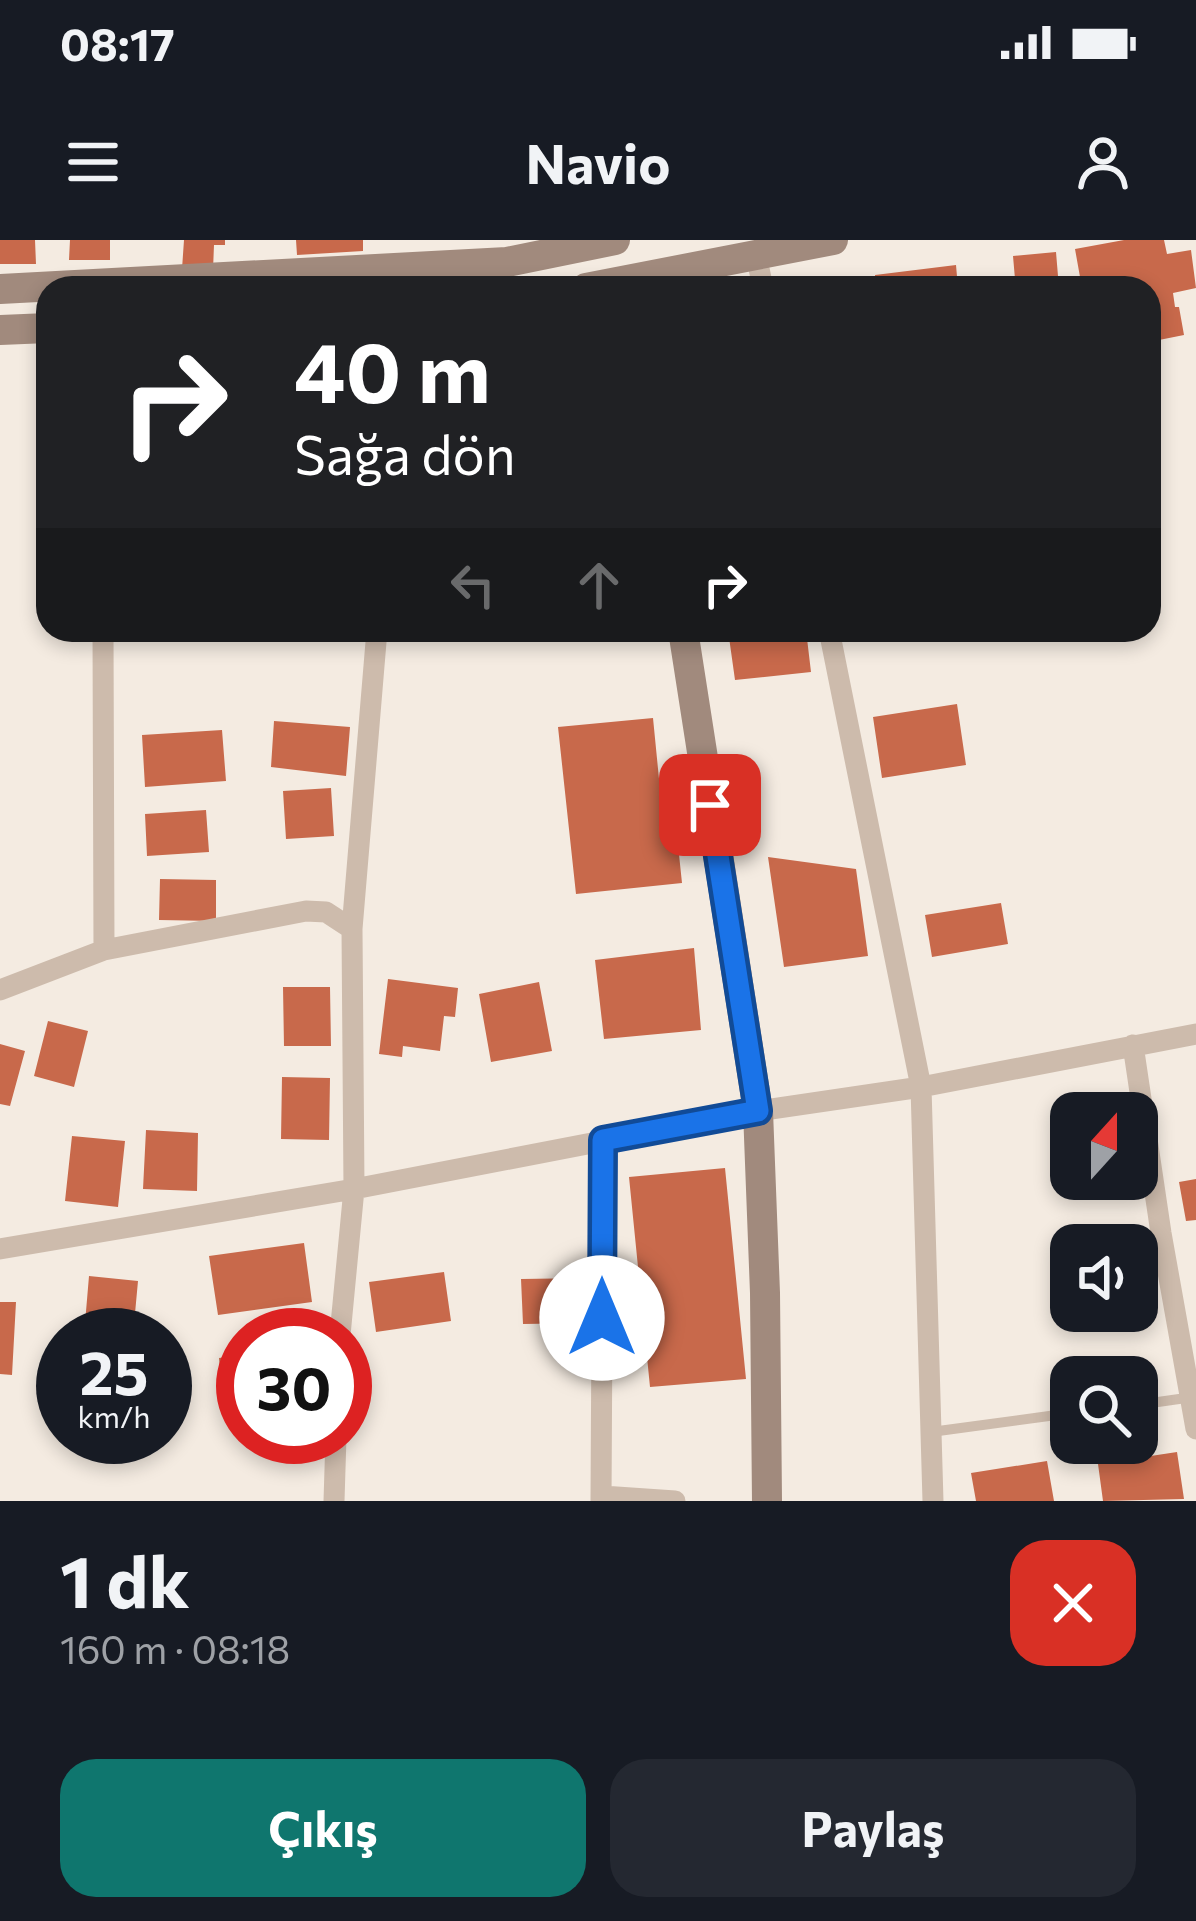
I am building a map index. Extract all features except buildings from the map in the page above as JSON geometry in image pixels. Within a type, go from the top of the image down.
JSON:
[{"type":"street","points":[[661,276],[833,240]]},
{"type":"street","points":[[244,276],[507,262],[602,241]]},
{"type":"street","points":[[756,254],[761,276]]},
{"type":"street","points":[[0,289],[36,287]]},
{"type":"street","points":[[0,330],[36,328]]},
{"type":"street","points":[[104,642],[104,950]]},
{"type":"street","points":[[343,1308],[354,1189],[352,928],[375,642]]},
{"type":"street","points":[[685,642],[758,1111],[767,1501]]},
{"type":"street","points":[[832,642],[922,1087],[933,1501]]},
{"type":"street","points":[[0,990],[104,950],[306,911],[326,911],[352,928]]},
{"type":"street","points":[[0,1250],[1196,1034]]},
{"type":"street","points":[[1132,1045],[1196,1429]]},
{"type":"street","points":[[603,1140],[602,1498],[675,1501]]},
{"type":"street","points":[[334,1501],[335,1464]]},
{"type":"lane","points":[[1158,1402],[1193,1397]]},
{"type":"lane","points":[[931,1432],[1050,1417]]},
{"type":"route","points":[[602,1318],[603,1140],[758,1111],[710,805]]}]
